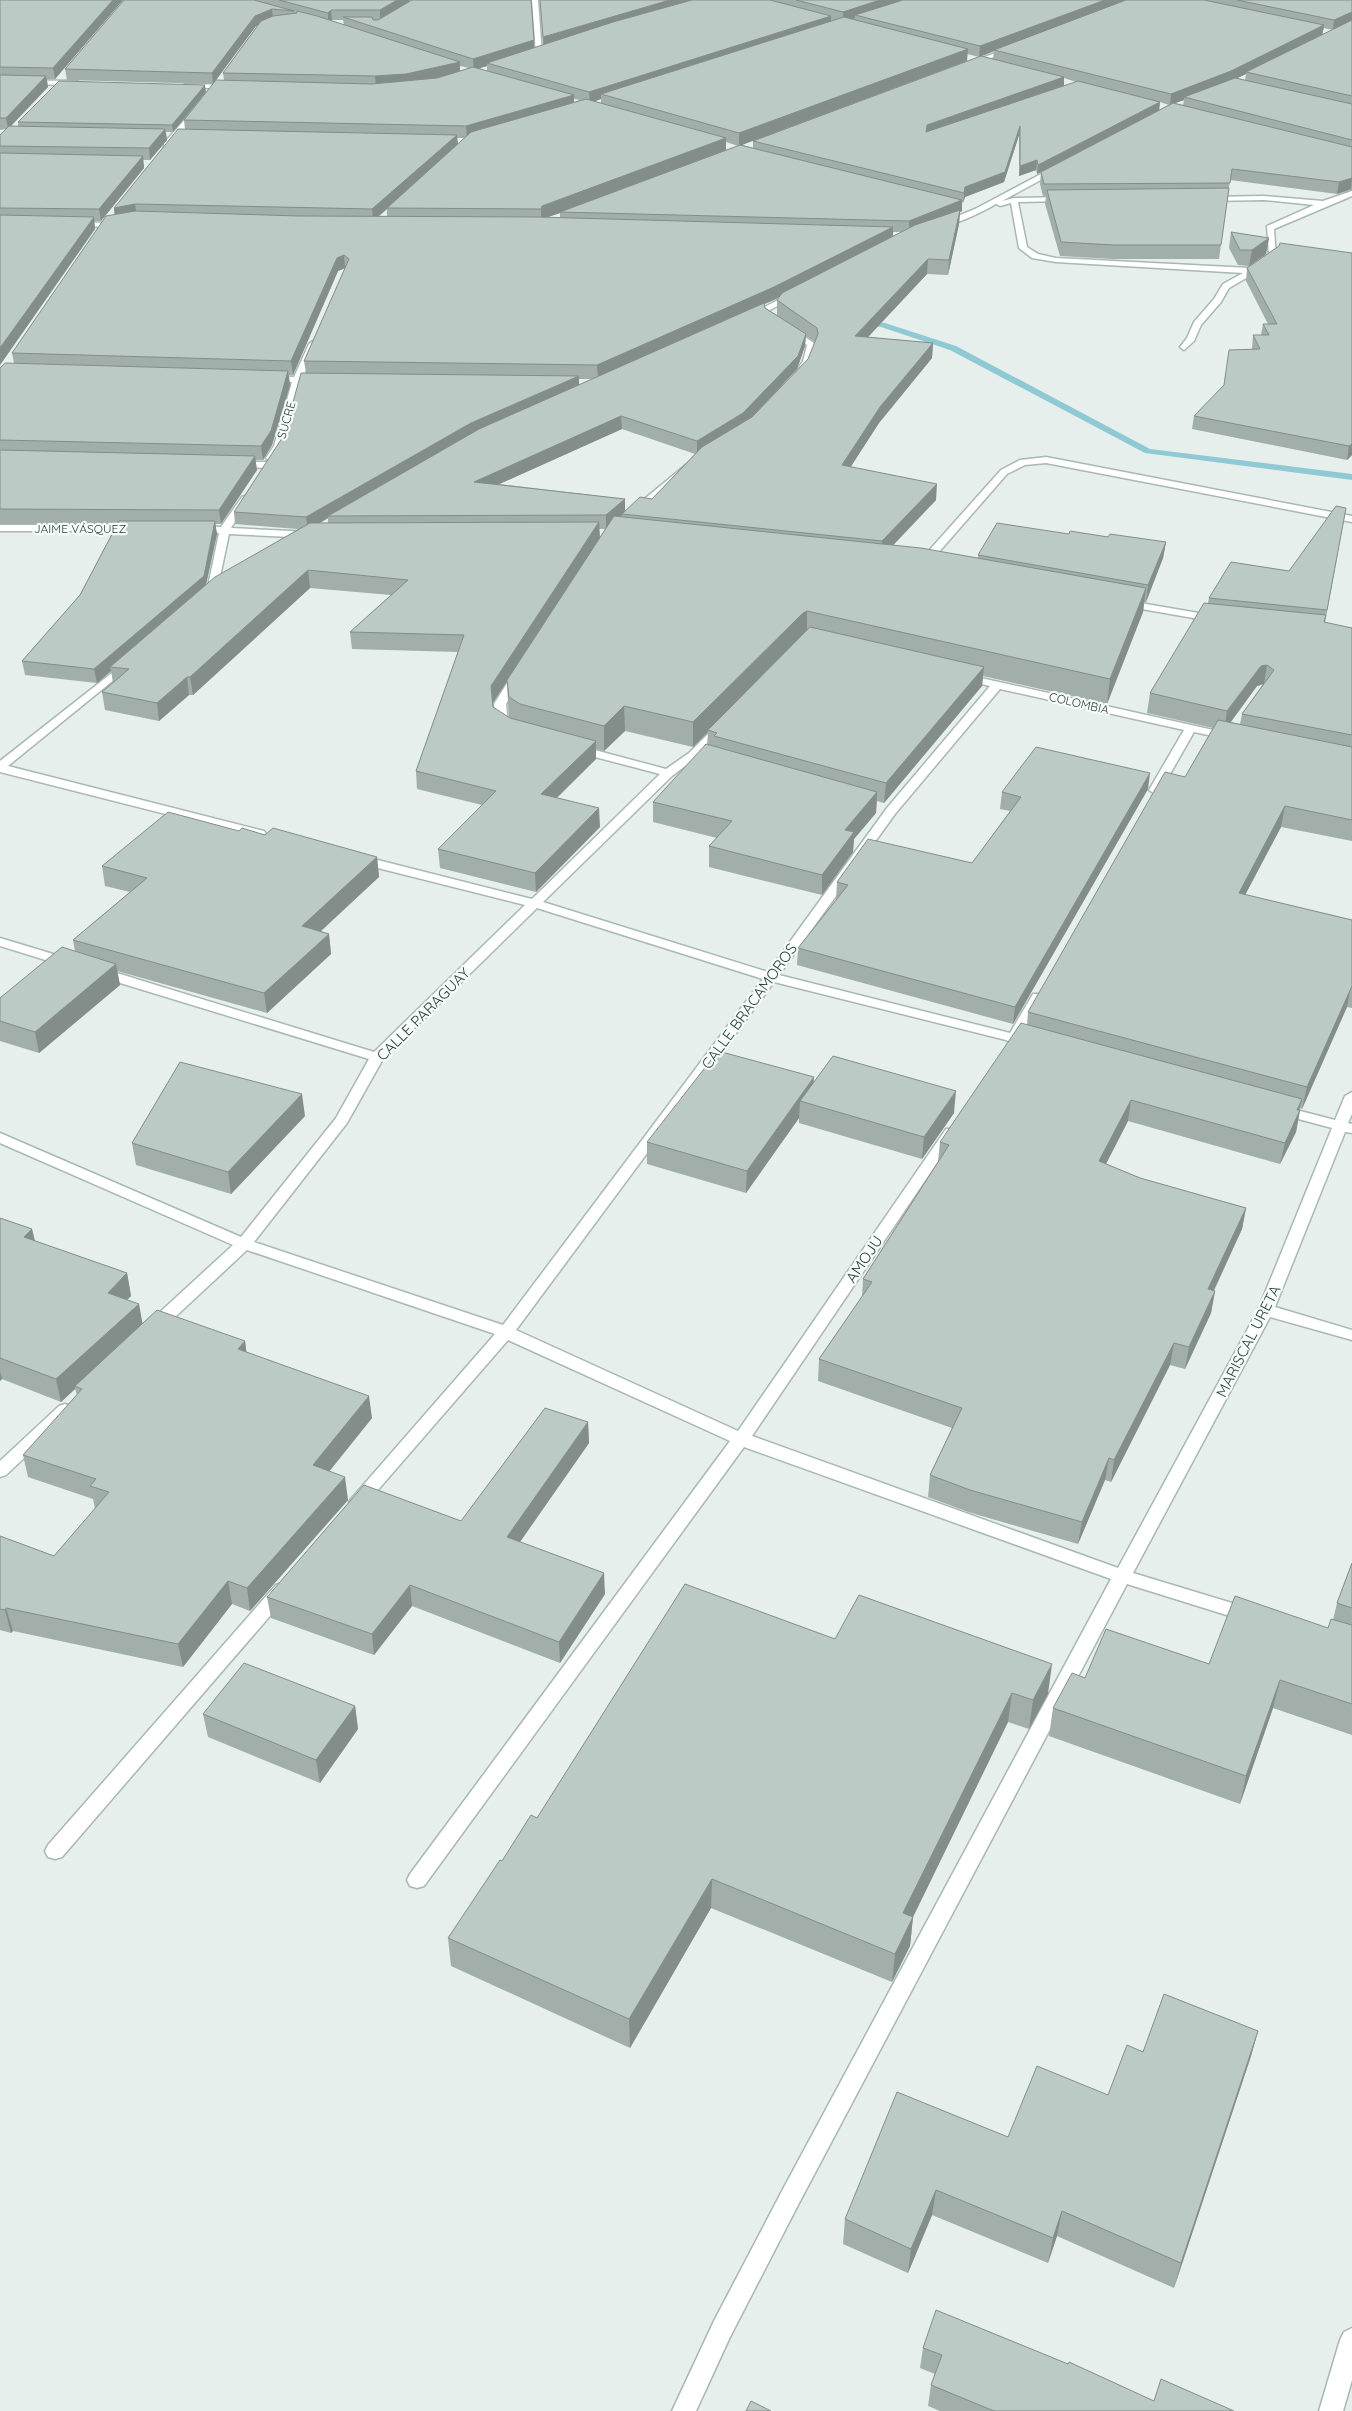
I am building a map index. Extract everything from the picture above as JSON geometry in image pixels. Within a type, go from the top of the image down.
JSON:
[{"type":"street","points":[[535,0],[539,54]]},
{"type":"street","points":[[960,68],[1015,47]]},
{"type":"street","points":[[530,57],[548,51]]},
{"type":"street","points":[[959,56],[996,65]]},
{"type":"street","points":[[51,90],[64,76]]},
{"type":"street","points":[[210,94],[222,79]]},
{"type":"street","points":[[0,82],[88,84]]},
{"type":"street","points":[[177,86],[236,87]]},
{"type":"street","points":[[163,151],[204,101]]},
{"type":"street","points":[[959,206],[978,211],[1068,162]]},
{"type":"street","points":[[1184,347],[1191,339],[1197,324],[1218,300],[1226,286],[1252,272],[1273,255],[1270,228],[1308,210],[1352,193]]},
{"type":"street","points":[[1200,199],[1264,198],[1326,204]]},
{"type":"street","points":[[927,229],[1014,200],[1073,199]]},
{"type":"street","points":[[1014,200],[1023,248],[1035,256],[1056,260],[1252,272]]},
{"type":"street","points":[[103,229],[114,213]]},
{"type":"street","points":[[62,224],[103,229],[118,222],[128,221]]},
{"type":"street","points":[[742,320],[804,290]]},
{"type":"street","points":[[778,304],[772,319],[811,344],[812,348],[803,371],[788,388]]},
{"type":"street","name":"SUCRE","points":[[228,464],[264,469],[279,446],[297,380],[317,335]]},
{"type":"street","points":[[258,379],[327,380]]},
{"type":"street","points":[[625,521],[668,481],[697,460]]},
{"type":"street","points":[[920,567],[1004,472],[1023,462],[1046,460],[1352,519]]},
{"type":"street","points":[[212,591],[225,529],[251,489]]},
{"type":"street","name":"JAIME VÁSQUEZ","points":[[0,528],[147,528]]},
{"type":"street","points":[[186,529],[319,533],[296,544]]},
{"type":"street","points":[[1114,602],[1230,620]]},
{"type":"street","points":[[0,768],[134,659]]},
{"type":"street","points":[[516,733],[502,724],[500,704],[525,663]]},
{"type":"street","name":"COLOMBIA","points":[[950,674],[1190,729],[1231,733],[1247,740]]},
{"type":"street","name":"CALLE BRACAMOROS","points":[[349,1512],[506,1332],[771,977],[887,809],[997,685]]},
{"type":"street","name":"CALLE PARAGUAY","points":[[144,1337],[244,1244],[342,1120],[377,1057],[536,904],[668,773],[698,756],[733,714]]},
{"type":"street","points":[[1146,806],[1190,729]]},
{"type":"street","points":[[563,745],[668,773]]},
{"type":"street","points":[[0,768],[268,836]]},
{"type":"street","points":[[345,855],[536,904],[771,977],[1034,1043]]},
{"type":"street","points":[[0,942],[377,1057]]},
{"type":"street","points":[[1004,1054],[1044,986]]},
{"type":"street","name":"MARISCAL URETA","points":[[684,2411],[722,2329],[786,2207],[1266,1310],[1347,1128],[1352,1096]]},
{"type":"street","points":[[1264,1105],[1347,1128]]},
{"type":"street","name":"AMOJU","points":[[417,1880],[741,1438],[959,1119]]},
{"type":"street","points":[[0,1138],[244,1244],[506,1332],[741,1438],[1122,1576],[1269,1621]]},
{"type":"street","points":[[1266,1310],[1352,1335]]},
{"type":"street","points":[[0,1471],[79,1397]]},
{"type":"street","points":[[55,1851],[290,1580]]},
{"type":"street","points":[[1331,2411],[1352,2340]]},
{"type":"building","points":[[0,0],[113,0],[53,68],[0,67]]},
{"type":"building","points":[[124,0],[254,0],[294,11],[272,9],[255,16],[212,73],[65,69]]},
{"type":"building","points":[[279,0],[397,0],[380,10],[331,10],[328,13]]},
{"type":"building","points":[[412,0],[531,0],[534,40],[473,59],[343,17],[372,17],[373,20],[378,20]]},
{"type":"building","points":[[540,0],[670,0],[543,37]]},
{"type":"building","points":[[692,0],[770,0],[831,16],[589,92],[487,63],[613,22]]},
{"type":"building","points":[[796,0],[880,0],[843,12]]},
{"type":"building","points":[[903,0],[1105,0],[980,46],[855,15]]},
{"type":"building","points":[[1126,0],[1204,0],[1324,25],[1231,71],[1171,94],[994,50]]},
{"type":"building","points":[[1237,0],[1352,0],[1352,12],[1334,20]]},
{"type":"building","points":[[297,11],[460,62],[406,74],[375,76],[223,73],[261,21],[273,16],[297,13]]},
{"type":"building","points":[[844,17],[968,49],[739,133],[601,94]]},
{"type":"building","points":[[1352,20],[1352,96],[1246,72]]},
{"type":"building","points":[[981,56],[1064,77],[927,125],[926,132],[1078,81],[1160,102],[1038,165],[1037,160],[1020,166],[1020,126],[1005,172],[965,187],[964,193],[753,141]]},
{"type":"building","points":[[473,67],[574,95],[466,126],[184,120],[216,80],[372,84],[437,78]]},
{"type":"building","points":[[0,75],[46,76],[6,118],[0,118]]},
{"type":"building","points":[[1235,78],[1352,104],[1352,140],[1184,97]]},
{"type":"building","points":[[59,81],[205,85],[172,125],[18,122]]},
{"type":"building","points":[[586,99],[726,138],[542,206],[541,209],[387,208],[471,132]]},
{"type":"building","points":[[1173,103],[1352,147],[1352,178],[1339,182],[1232,169],[1230,183],[1044,184],[1041,172]]},
{"type":"building","points":[[9,126],[165,129],[149,148],[0,146],[0,135]]},
{"type":"building","points":[[178,129],[457,135],[372,209],[135,204],[114,208]]},
{"type":"building","points":[[740,145],[962,200],[909,221],[560,212]]},
{"type":"building","points":[[0,153],[143,156],[99,209],[0,208]]},
{"type":"building","points":[[1229,188],[1221,245],[1114,245],[1061,242],[1047,190]]},
{"type":"building","points":[[960,210],[949,260],[928,259],[855,336],[933,343],[880,407],[842,465],[937,484],[882,541],[622,514],[640,497],[652,499],[702,447],[752,417],[808,359],[818,334],[817,328],[777,300],[782,293],[915,225]]},
{"type":"building","points":[[135,211],[299,216],[538,217],[893,227],[774,287],[597,365],[304,361],[349,259],[344,255],[337,258],[291,361],[12,353],[106,216]]},
{"type":"building","points":[[0,215],[94,217],[0,348]]},
{"type":"building","points":[[1231,232],[1269,238],[1252,250],[1240,250]]},
{"type":"building","points":[[1280,243],[1352,253],[1352,444],[1349,446],[1194,416],[1224,385],[1229,350],[1260,349],[1253,335],[1269,335],[1263,324],[1277,324],[1247,268],[1279,246]]},
{"type":"building","points":[[764,303],[765,308],[806,334],[798,356],[743,413],[697,441],[621,416],[474,482],[625,499],[606,515],[328,516],[479,429]]},
{"type":"building","points":[[5,363],[288,371],[271,431],[261,446],[0,440],[0,368]]},
{"type":"building","points":[[301,373],[579,376],[471,423],[306,517],[234,512],[284,435]]},
{"type":"building","points":[[0,450],[255,456],[219,510],[0,509]]},
{"type":"building","points":[[1336,506],[1346,508],[1327,610],[1209,598],[1231,562],[1289,571]]},
{"type":"building","points":[[614,516],[921,548],[1146,588],[1110,679],[807,611],[693,722],[624,706],[604,726],[520,704],[509,697],[507,680]]},
{"type":"building","points":[[119,521],[215,521],[204,576],[94,669],[22,661],[80,595]]},
{"type":"building","points":[[599,522],[491,686],[493,707],[510,718],[596,741],[541,794],[599,808],[535,873],[438,849],[496,791],[416,771],[464,635],[350,632],[408,580],[308,570],[190,677],[187,677],[157,703],[102,692],[129,669],[110,667],[215,577],[310,523]]},
{"type":"building","points":[[997,523],[1069,534],[1070,531],[1108,537],[1110,534],[1166,542],[1148,585],[978,555]]},
{"type":"building","points":[[1204,603],[1326,615],[1324,622],[1352,628],[1352,735],[1242,714],[1274,670],[1267,665],[1261,666],[1227,711],[1150,693]]},
{"type":"building","points":[[810,627],[984,667],[886,783],[714,736],[717,733],[708,730]]},
{"type":"building","points":[[1218,720],[1352,747],[1352,820],[1285,806],[1239,893],[1352,920],[1352,986],[1307,1087],[1028,1012],[1165,772],[1185,777]]},
{"type":"building","points":[[706,744],[877,792],[845,830],[854,832],[822,875],[709,846],[732,821],[653,802]]},
{"type":"building","points":[[1036,747],[1150,773],[1015,1007],[798,948],[848,885],[837,882],[868,839],[972,863],[1021,797],[1002,792]]},
{"type":"building","points":[[168,812],[239,831],[242,828],[265,835],[273,828],[377,857],[302,926],[329,934],[264,993],[73,940],[147,878],[102,866]]},
{"type":"building","points":[[62,947],[116,964],[35,1032],[0,1021],[0,998]]},
{"type":"building","points":[[1021,1023],[1302,1099],[1297,1110],[1300,1110],[1285,1143],[1131,1100],[1099,1161],[1140,1178],[1246,1208],[1208,1289],[1215,1291],[1189,1347],[1174,1343],[1114,1460],[1109,1458],[1082,1522],[970,1490],[930,1475],[962,1408],[819,1359],[872,1282],[863,1279],[949,1145],[940,1142]]},
{"type":"building","points":[[718,1051],[814,1077],[747,1171],[647,1142]]},
{"type":"building","points":[[833,1056],[956,1091],[924,1137],[800,1101]]},
{"type":"building","points":[[180,1062],[302,1094],[228,1172],[132,1143]]},
{"type":"building","points":[[0,1218],[32,1229],[24,1237],[127,1273],[108,1293],[139,1304],[56,1379],[0,1358]]},
{"type":"building","points":[[157,1310],[245,1341],[238,1349],[369,1396],[313,1465],[345,1477],[247,1588],[228,1581],[178,1644],[6,1608],[5,1610],[0,1609],[0,1536],[54,1556],[109,1492],[90,1486],[96,1479],[23,1455],[82,1389],[75,1386]]},
{"type":"building","points":[[545,1408],[588,1422],[507,1537],[604,1573],[559,1642],[410,1585],[372,1634],[267,1597],[364,1485],[461,1521]]},
{"type":"building","points":[[1352,1563],[1352,1608],[1337,1603]]},
{"type":"building","points":[[685,1584],[835,1639],[859,1595],[1052,1664],[1033,1700],[1012,1693],[903,1913],[913,1917],[895,1954],[712,1879],[629,2019],[448,1938],[500,1860],[502,1861],[531,1815],[537,1818]]},
{"type":"building","points":[[1235,1596],[1328,1628],[1331,1619],[1352,1625],[1352,1704],[1280,1680],[1246,1776],[1053,1708],[1072,1673],[1085,1678],[1106,1629],[1209,1664]]},
{"type":"building","points":[[244,1663],[355,1706],[316,1760],[203,1714]]},
{"type":"building","points":[[1164,1994],[1258,2031],[1181,2263],[1062,2211],[1053,2238],[936,2190],[911,2249],[845,2219],[897,2092],[1008,2137],[1037,2066],[1108,2095],[1127,2045],[1143,2052]]},
{"type":"building","points":[[936,2310],[1068,2364],[1069,2362],[1154,2401],[1161,2379],[1234,2411],[994,2411],[931,2385],[942,2355],[923,2348]]},
{"type":"building","points":[[751,2401],[771,2411],[746,2411]]},
{"type":"waterway","points":[[862,322],[882,325],[953,348],[1148,451],[1352,477]]}]
